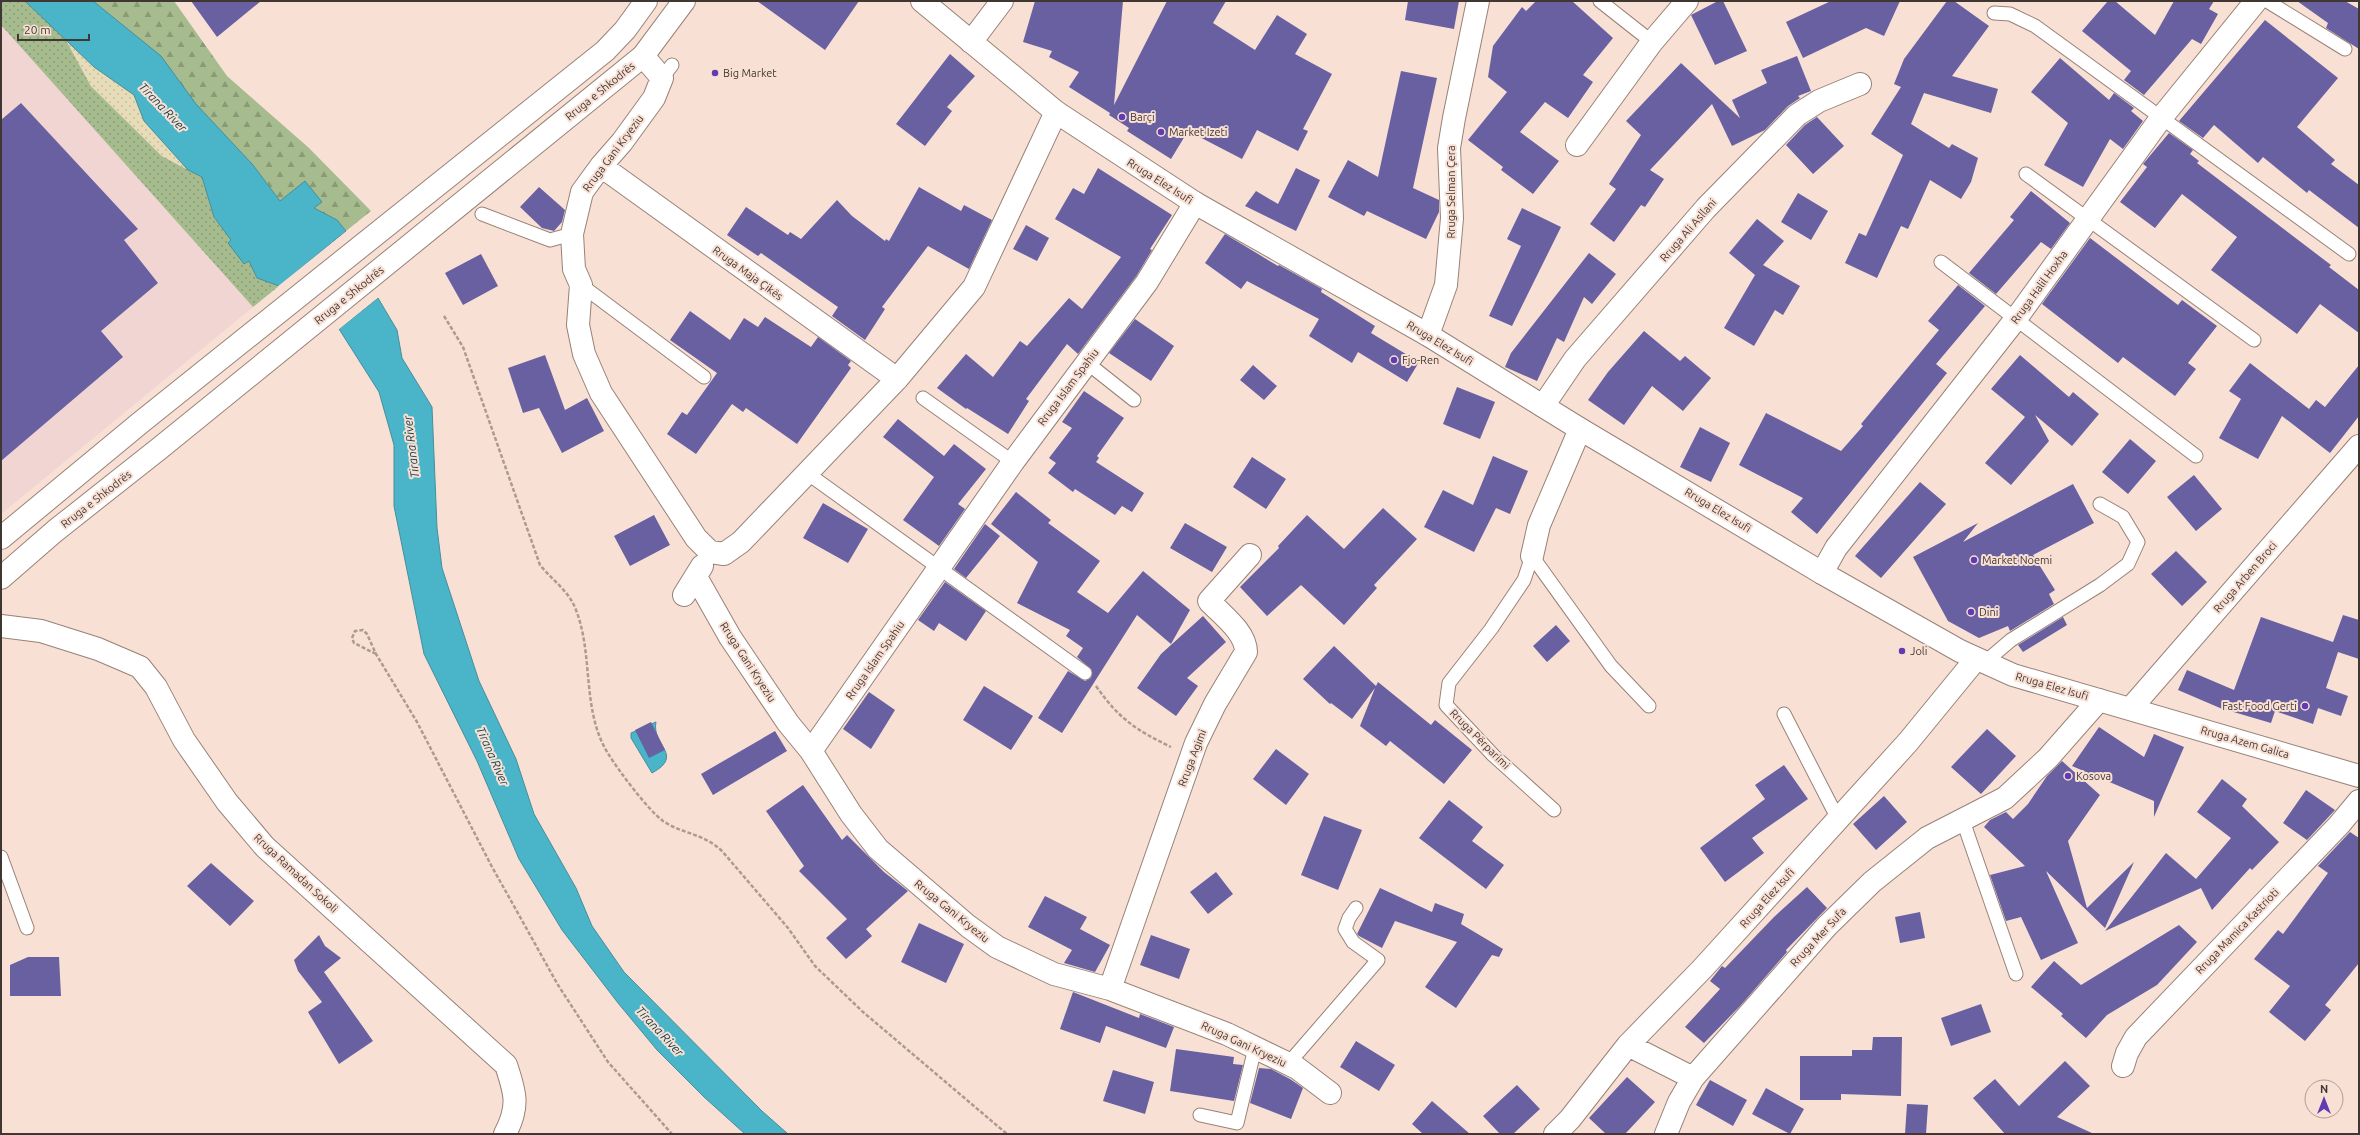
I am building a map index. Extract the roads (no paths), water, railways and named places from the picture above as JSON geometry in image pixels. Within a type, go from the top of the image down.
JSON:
[{"type":"street","points":[[1,538],[140,423],[605,51],[625,30],[646,1]]},
{"type":"street","name":"Rruga e Shkodrës","points":[[1,578],[55,531],[160,448],[643,56],[684,1]]},
{"type":"street","name":"Rruga Elez Isufi","points":[[922,1],[1056,112],[1194,203],[1428,335],[1580,429],[1822,573],[1980,661],[2013,675],[2131,708]]},
{"type":"street","points":[[971,42],[1002,1]]},
{"type":"street","name":"Rruga Selman Çera","points":[[1428,335],[1446,285],[1452,218],[1450,148],[1454,118],[1478,1]]},
{"type":"street","points":[[1577,145],[1652,42],[1687,1]]},
{"type":"street","name":"Rruga Halil Hoxha","points":[[1822,573],[1836,548],[2015,320],[2161,118],[2256,1]]},
{"type":"street","name":"Rruga Gani Kryeziu","points":[[643,56],[667,72],[654,98],[622,142],[601,166],[582,192],[572,234],[574,269],[581,285],[578,325],[584,354],[591,374],[601,393],[696,538],[710,552]]},
{"type":"street","name":"Rruga Ali Asllani","points":[[1543,406],[1575,359],[1706,208],[1797,115],[1819,101],[1860,84]]},
{"type":"street","points":[[684,595],[710,552],[724,554],[741,542],[897,379],[974,287],[1056,112]]},
{"type":"street","name":"Rruga Maja Çikës","points":[[601,166],[897,379]]},
{"type":"street","name":"Rruga Islam Spahiu","points":[[811,751],[1012,462],[1147,282],[1194,203]]},
{"type":"street","name":"Rruga Përparimi","points":[[1532,556],[1539,525],[1580,429]]},
{"type":"street","name":"Rruga Arben Broci","points":[[2131,708],[2359,446]]},
{"type":"street","name":"Rruga Agimi","points":[[1110,989],[1192,757],[1215,704],[1246,652],[1246,645],[1242,637],[1209,602],[1250,555]]},
{"type":"street","name":"Rruga Gani Kryeziu","points":[[696,577],[730,637],[788,723],[811,751],[851,814],[878,849],[968,926],[997,947],[1054,974],[1110,989],[1220,1031],[1288,1064],[1330,1093]]},
{"type":"street","name":"Rruga Ramadan Sokoli","points":[[1,626],[41,631],[98,648],[140,667],[156,687],[184,740],[222,796],[265,847],[506,1064],[516,1094],[510,1124],[505,1134]]},
{"type":"street","name":"Rruga Elez Isufi","points":[[1555,1134],[1570,1119],[1628,1044],[1703,968],[1980,661]]},
{"type":"street","name":"Rruga Mer Sufa","points":[[1666,1134],[1679,1102],[1693,1078],[1826,926],[1872,882],[1928,838],[2005,798],[2048,758],[2099,700]]},
{"type":"street","name":"Rruga Azem Galica","points":[[2131,708],[2359,776]]},
{"type":"street","name":"Rruga Mamica Kastrioti","points":[[2123,1066],[2127,1053],[2136,1037],[2339,825],[2359,801]]},
{"type":"street","points":[[1628,1044],[1693,1078]]},
{"type":"lane","points":[[1600,1],[1652,42]]},
{"type":"lane","points":[[2267,1],[2345,49]]},
{"type":"lane","points":[[1994,13],[2010,14],[2035,26],[2349,254]]},
{"type":"lane","points":[[2026,174],[2254,340]]},
{"type":"lane","points":[[482,214],[550,240],[572,234]]},
{"type":"lane","points":[[1941,262],[2015,320],[2196,456]]},
{"type":"lane","points":[[581,285],[704,377]]},
{"type":"lane","points":[[1086,362],[1134,400]]},
{"type":"lane","points":[[923,398],[1012,462]]},
{"type":"lane","points":[[807,473],[1086,673]]},
{"type":"lane","points":[[1980,661],[2010,640],[2100,585],[2128,564],[2138,542],[2123,517],[2100,504]]},
{"type":"lane","points":[[1532,556],[1611,666],[1649,706]]},
{"type":"lane","name":"Rruga Përparimi","points":[[1532,556],[1524,580],[1491,629],[1449,683],[1446,705],[1493,755],[1554,810]]},
{"type":"lane","points":[[1784,714],[1838,820]]},
{"type":"lane","points":[[1963,821],[2016,974]]},
{"type":"lane","points":[[1,857],[27,928]]},
{"type":"lane","points":[[1288,1064],[1378,960],[1353,942],[1345,929],[1349,918],[1356,908]]},
{"type":"lane","points":[[1200,1115],[1237,1123],[1255,1048]]},
{"type":"water","name":"Tirana River","points":[[25,1],[93,1],[161,56],[196,104],[253,165],[280,201],[305,181],[322,202],[314,208],[337,220],[346,231],[279,286],[257,278],[249,261],[244,264],[228,243],[231,240],[214,217],[202,177],[188,170],[144,121],[134,95],[94,67]]},
{"type":"water","name":"Tirana River","points":[[378,298],[397,330],[402,358],[432,407],[437,528],[442,568],[479,681],[516,759],[534,814],[576,888],[592,926],[624,972],[762,1111],[788,1134],[745,1134],[704,1097],[657,1050],[618,1003],[562,930],[519,859],[477,761],[424,654],[394,506],[394,445],[379,392],[339,329]]},
{"type":"water","points":[[656,722],[656,730],[666,755],[666,761],[661,767],[652,773],[631,738],[631,733]]},
{"type":"place","name":"Big Market","points":[[715,73]]},
{"type":"place","name":"Barçi","points":[[1122,117]]},
{"type":"place","name":"Market Izeti","points":[[1161,132]]},
{"type":"place","name":"Fjo-Ren","points":[[1394,360]]},
{"type":"place","name":"Market Noemi","points":[[1974,560]]},
{"type":"place","name":"Dini","points":[[1971,612]]},
{"type":"place","name":"Joli","points":[[1902,651]]},
{"type":"place","name":"Fast Food Gerti","points":[[2305,706]]},
{"type":"place","name":"Kosova","points":[[2068,776]]}]
